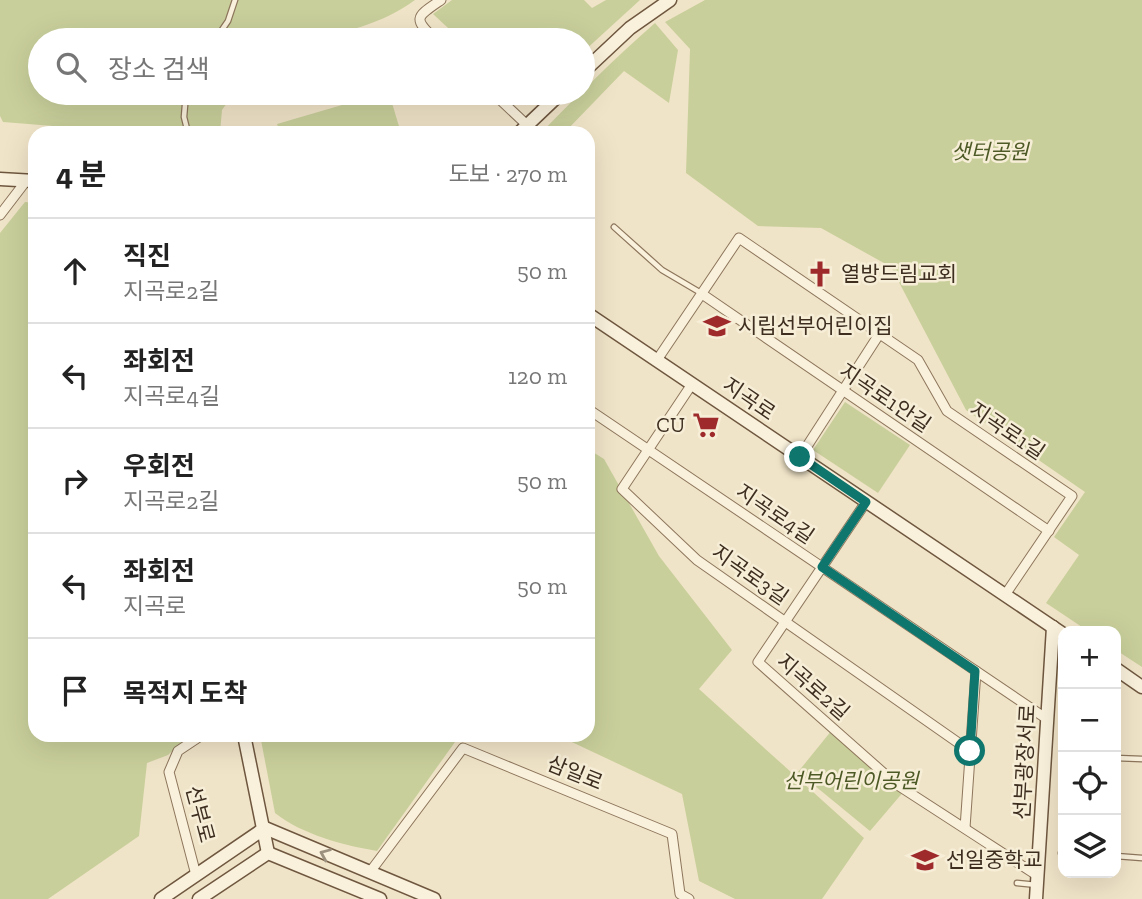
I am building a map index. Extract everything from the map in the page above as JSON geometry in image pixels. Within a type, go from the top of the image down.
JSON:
[{"type":"street","points":[[423,28],[419,24],[420,14],[441,0]]},
{"type":"street","points":[[595,61],[630,28],[670,0]]},
{"type":"street","points":[[502,105],[520,126]]},
{"type":"street","points":[[526,126],[548,105]]},
{"type":"street","points":[[0,179],[28,181]]},
{"type":"street","points":[[0,215],[28,184]]},
{"type":"street","name":"지곡로1길","points":[[702,293],[739,238],[918,360],[947,411],[1072,496],[1005,595]]},
{"type":"street","points":[[657,360],[702,293]]},
{"type":"street","name":"지곡로1안길","points":[[702,293],[1049,531]]},
{"type":"street","name":"지곡로","points":[[595,319],[1058,631]]},
{"type":"street","points":[[800,457],[880,333]]},
{"type":"street","name":"지곡로3길","points":[[692,384],[622,489],[697,560],[970,751]]},
{"type":"street","name":"지곡로4길","points":[[595,414],[1047,719]]},
{"type":"street","name":"지곡로2길","points":[[866,502],[758,662],[896,784],[965,828],[1038,881]]},
{"type":"street","name":"선부광장서로","points":[[1037,899],[1047,719],[1058,631]]},
{"type":"street","points":[[965,828],[975,671]]},
{"type":"street","points":[[1121,673],[1142,687]]},
{"type":"street","name":"선부로","points":[[192,742],[178,751],[169,772],[196,875]]},
{"type":"street","points":[[246,742],[268,853]]},
{"type":"street","name":"삼일로","points":[[370,872],[463,748],[673,834],[680,894],[689,899]]},
{"type":"street","points":[[161,899],[265,828]]},
{"type":"street","points":[[265,828],[434,899]]},
{"type":"street","points":[[199,899],[268,853]]},
{"type":"street","points":[[268,853],[380,899]]},
{"type":"lane","points":[[223,28],[235,0]]},
{"type":"lane","points":[[185,105],[186,126]]},
{"type":"lane","points":[[614,227],[662,270],[702,293]]},
{"type":"lane","points":[[1121,758],[1142,760]]},
{"type":"lane","points":[[1121,856],[1142,858]]},
{"type":"lane","points":[[1017,883],[1038,881]]},
{"type":"green space","points":[[0,0],[415,0],[389,16],[357,28],[28,28],[28,105],[226,105],[222,110],[221,126],[53,126],[3,122],[0,116]]},
{"type":"green space","points":[[452,0],[584,0],[592,8],[606,0],[640,0],[595,41],[595,28],[448,28],[433,14]]},
{"type":"green space","name":"샛터공원","points":[[705,0],[1142,0],[1142,667],[1121,653],[1121,626],[1080,626],[1046,603],[1079,555],[1054,537],[1085,492],[966,410],[891,267],[821,228],[758,226],[686,173],[690,49],[665,22]]},
{"type":"green space","points":[[655,23],[678,50],[669,103],[624,71],[595,101],[596,77]]},
{"type":"green space","points":[[342,105],[393,105],[399,126],[278,126],[277,124]]},
{"type":"green space","points":[[568,105],[591,105],[571,126],[548,126]]},
{"type":"green space","points":[[25,202],[28,202],[28,742],[182,742],[168,755],[147,763],[139,836],[48,899],[0,899],[0,233]]},
{"type":"green space","points":[[845,402],[910,445],[878,493],[813,450]]},
{"type":"green space","points":[[595,453],[604,459],[659,556],[732,650],[699,689],[864,838],[822,899],[735,899],[699,881],[682,794],[572,742],[595,742]]},
{"type":"green space","name":"선부어린이공원","points":[[832,730],[905,790],[870,831],[798,772]]},
{"type":"green space","points":[[261,742],[455,742],[377,851],[311,833],[275,813]]},
{"type":"place","name":"열방드림교회","points":[[820,274]]},
{"type":"place","name":"시립선부어린이집","points":[[717,326]]},
{"type":"place","name":"CU","points":[[706,425]]},
{"type":"place","name":"선일중학교","points":[[925,860]]},
{"type":"route","points":[[800,457],[866,502],[822,567],[975,671],[970,751]]}]
